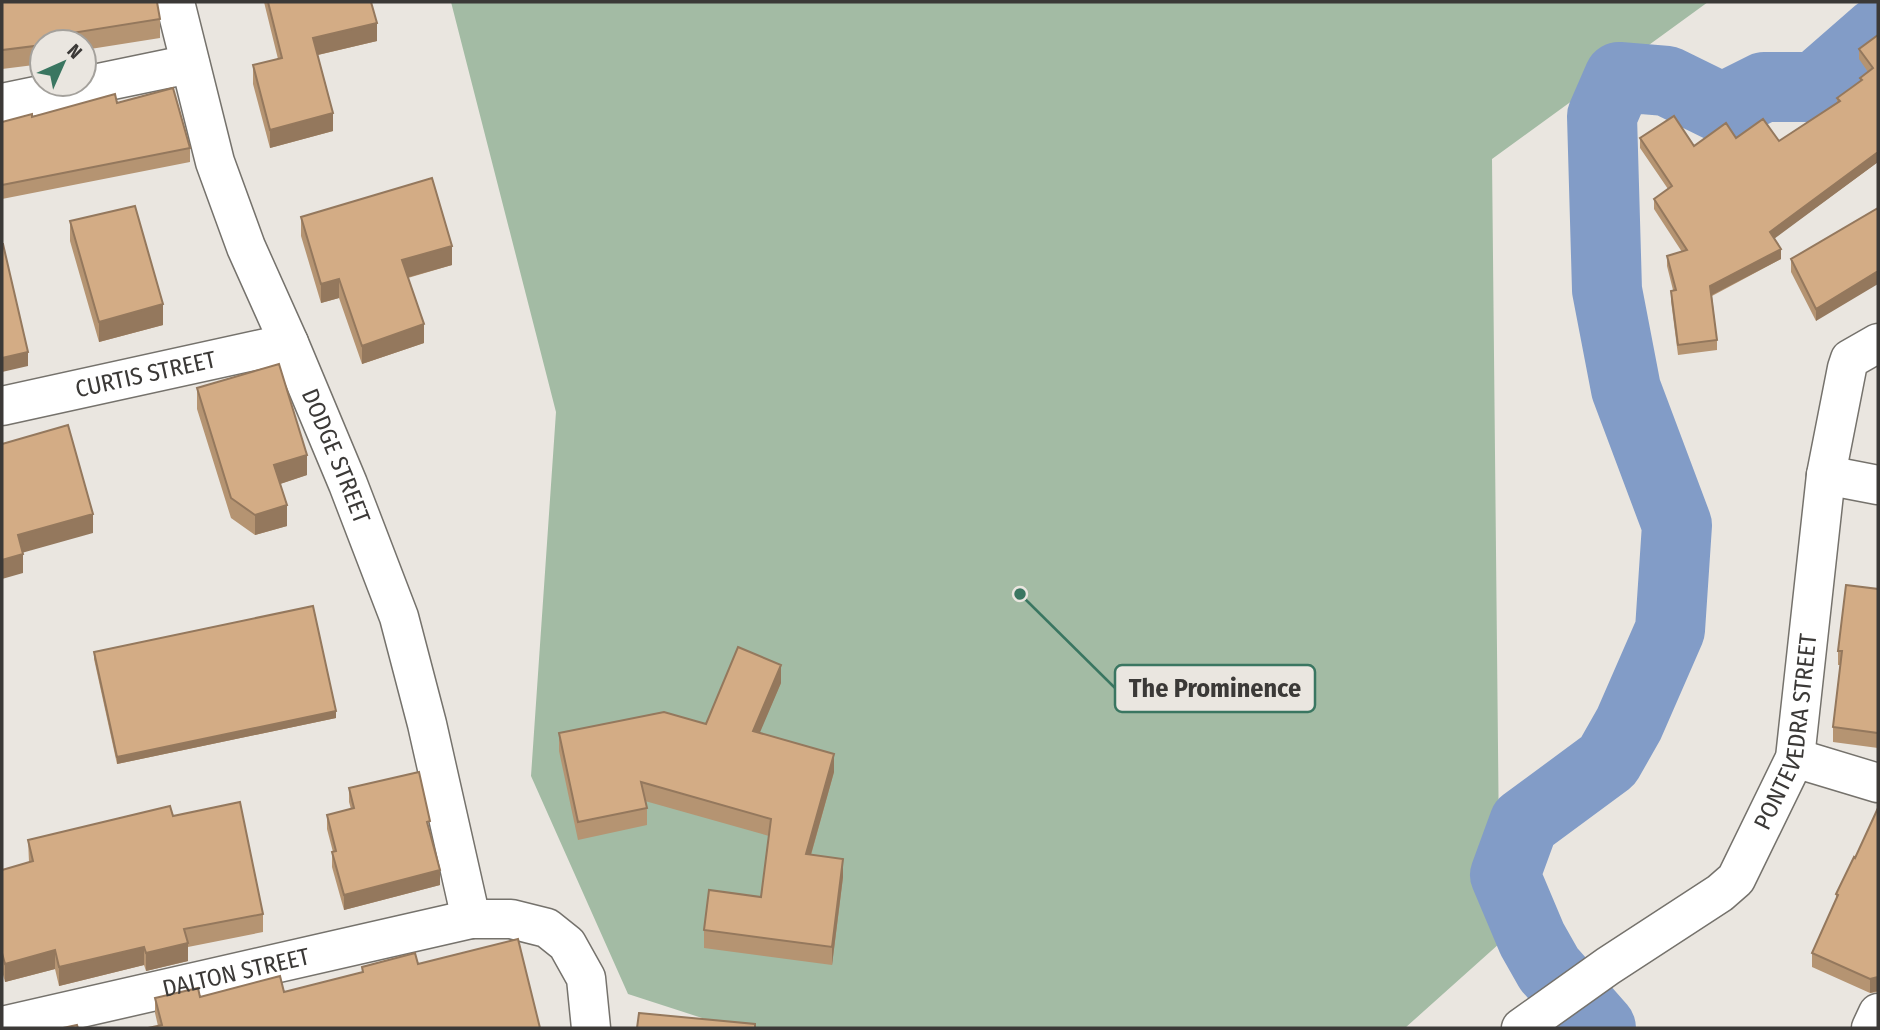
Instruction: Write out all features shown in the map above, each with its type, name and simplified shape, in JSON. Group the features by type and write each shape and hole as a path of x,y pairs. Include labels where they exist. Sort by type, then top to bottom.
{"street":[{"name":"DODGE STREET","path":"175,2 215,162 246,247 348,484 399,617 427,724 471,919"},
{"path":"2,103 190,64"},
{"name":"CURTIS STREET","path":"2,406 289,343"},
{"name":"PONTEVEDRA STREET","path":"1524,1026 1608,966 1720,893 1735,879 1796,758 1826,475 1847,368 1850,359 1878,343"},
{"path":"1826,475 1878,485"},
{"path":"1796,758 1878,783"},
{"name":"DALTON STREET","path":"2,1026 471,919 511,919 547,928 567,944 586,978 592,1028"},
{"path":"1871,1028 1878,1013"}],"green space":[{"path":"451,2 1708,2 1492,159 1500,943 1405,1028 733,1028 628,994 531,776 556,412"}],"building":[{"path":"2,2 157,2 160,19 98,29 28,28 28,47 2,50"},
{"path":"268,2 371,2 377,23 313,38 333,113 270,130 253,65 282,58"},
{"path":"1878,35 1878,152 1770,232 1781,249 1710,286 1717,340 1678,345 1671,291 1676,290 1667,256 1687,250 1654,199 1672,186 1640,138 1674,116 1694,146 1726,123 1736,138 1763,119 1779,141 1840,101 1837,98 1862,80 1860,78 1873,68 1859,49"},
{"path":"173,88 190,148 2,185 2,122 32,114 32,117 115,94 117,103"},
{"path":"432,178 452,246 402,260 424,324 362,346 339,279 321,284 301,217"},
{"path":"135,206 163,304 99,322 70,221"},
{"path":"1878,208 1878,271 1816,309 1791,259"},
{"path":"2,244 28,352 2,358"},
{"path":"279,364 307,455 274,465 287,505 255,515 231,498 197,388"},
{"path":"68,425 93,514 18,535 23,554 2,560 2,444"},
{"path":"1846,585 1878,589 1878,733 1833,727"},
{"path":"313,606 336,711 117,757 94,652"},
{"path":"738,647 781,665 753,731 834,754 806,854 843,859 832,947 704,930 709,890 761,897 771,819 641,782 647,808 578,822 559,733 664,712 706,724"},
{"path":"419,772 430,821 427,822 440,870 344,895 332,852 336,851 327,815 354,808 349,788"},
{"path":"240,802 263,914 184,929 188,943 146,953 144,947 59,967 55,950 5,964 2,953 2,870 33,861 28,840 170,806 173,816"},
{"path":"1878,808 1878,977 1870,979 1812,953 1838,895 1836,894"},
{"path":"518,939 540,1028 148,1028 162,1025 155,998 198,988 200,997 280,976 284,992 363,972 362,967 415,953 418,964"},
{"path":"639,1013 755,1024 755,1028 637,1028"}],"waterway":[{"path":"1601,1028 1549,969 1532,939 1505,875 1524,823 1608,761 1629,724 1670,630 1677,525 1626,389 1607,290 1602,116 1619,77 1667,81 1722,108 1764,87 1815,87 1878,32"}],"place":[{"name":"The Prominence","path":"1020,594"}]}
